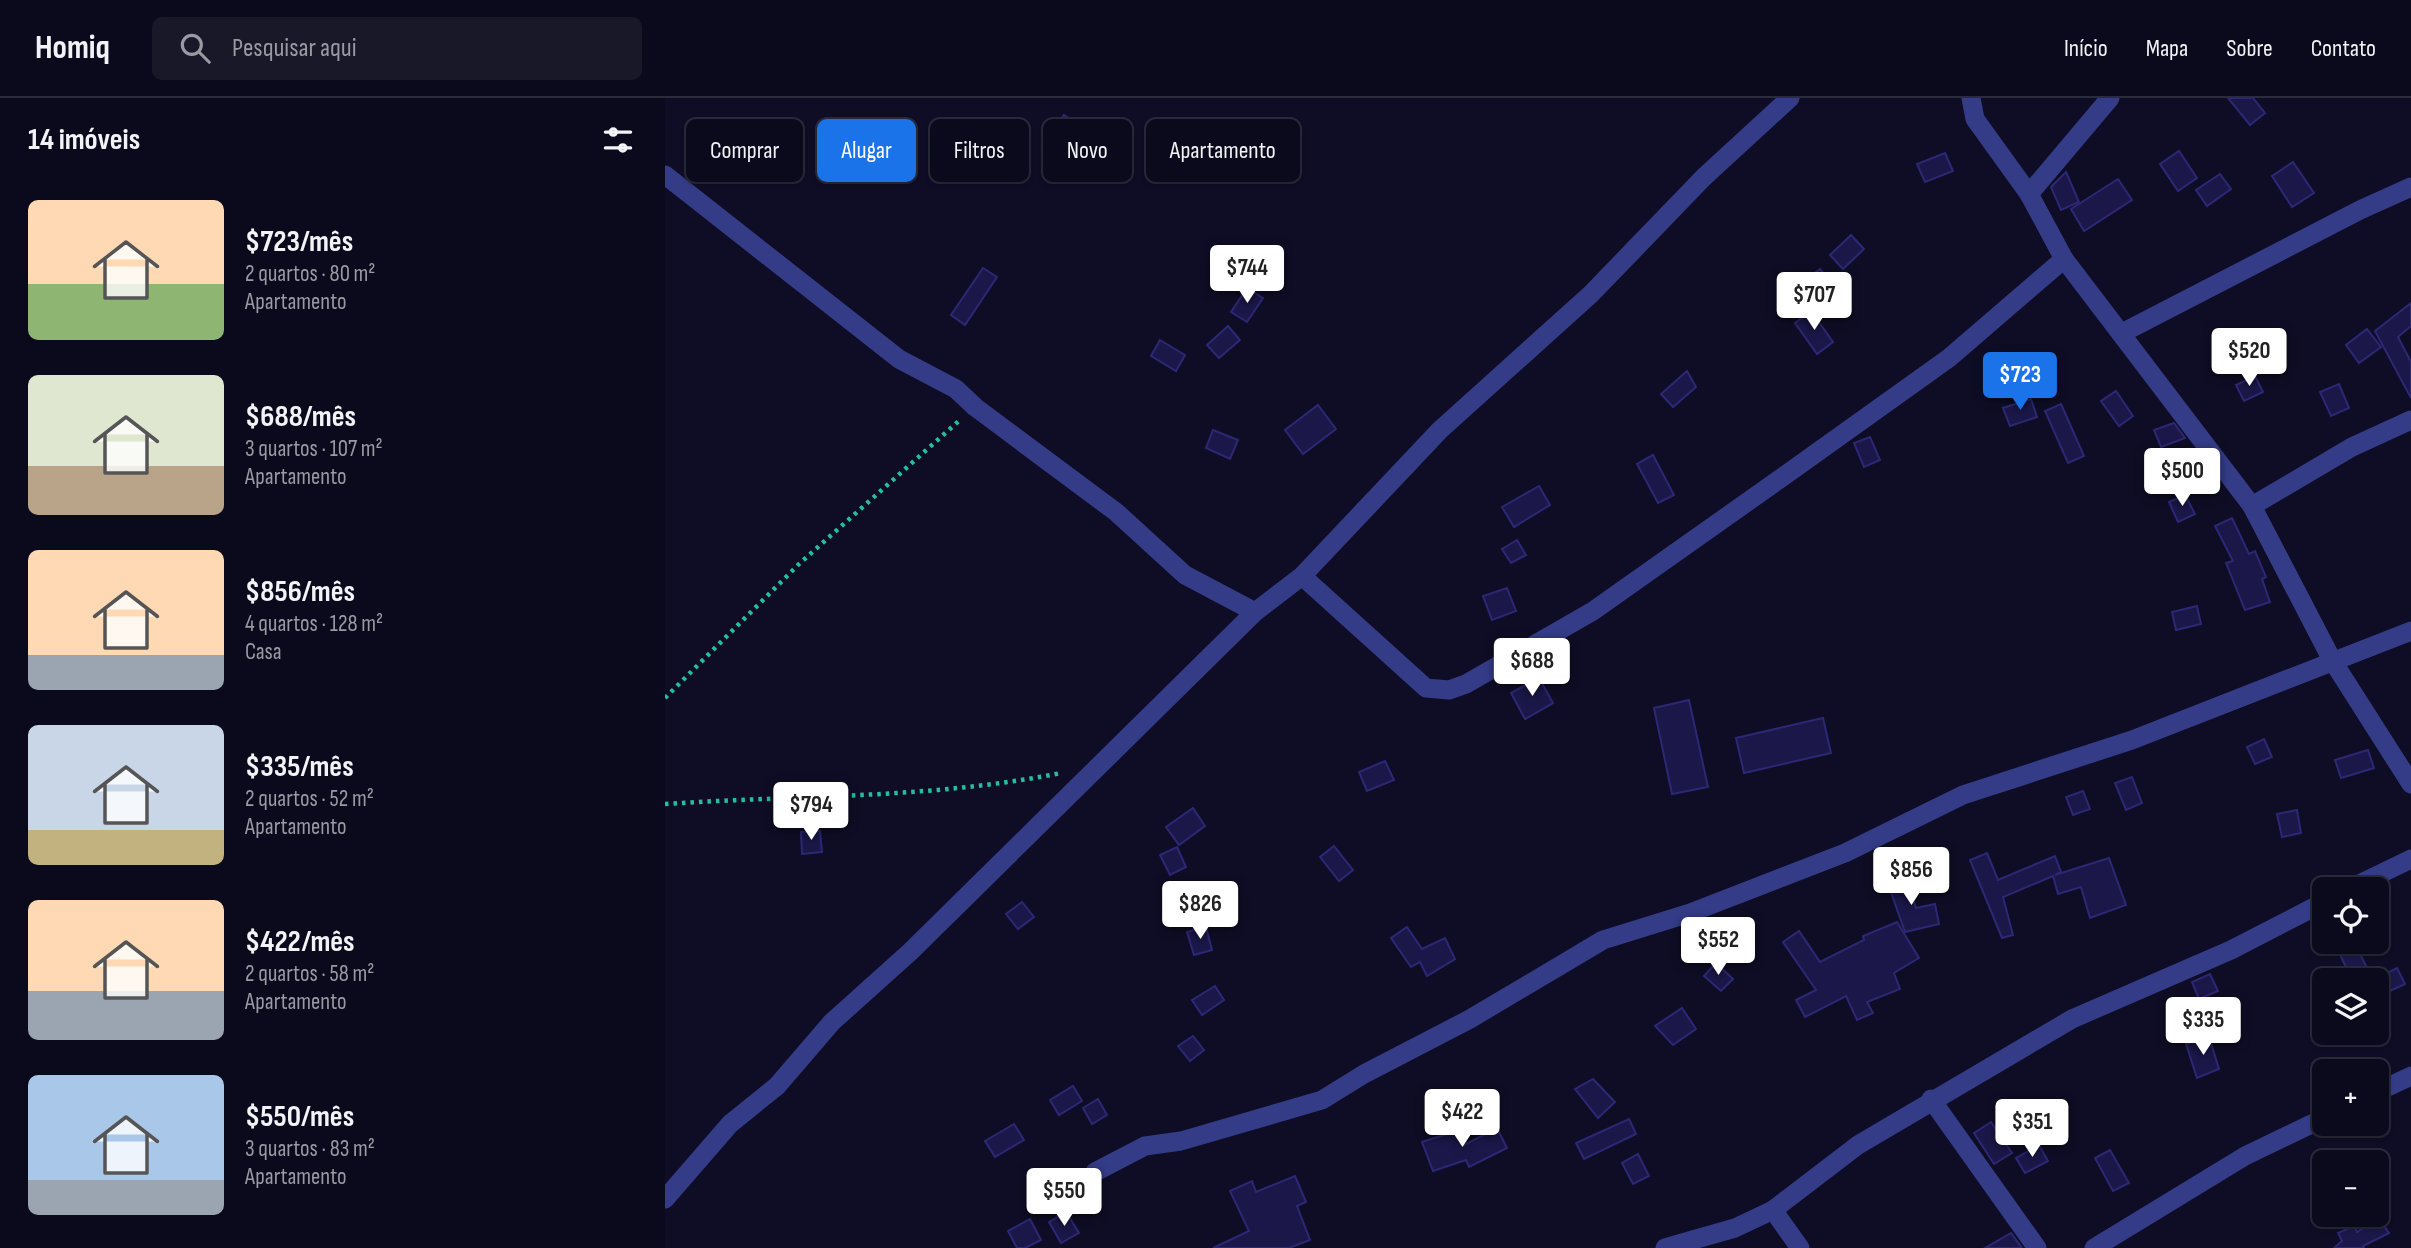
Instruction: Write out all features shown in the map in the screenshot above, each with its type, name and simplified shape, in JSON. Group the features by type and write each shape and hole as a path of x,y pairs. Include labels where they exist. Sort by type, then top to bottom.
{"street":[{"path":"665,1199 730,1124 777,1086 832,1022 988,877 1255,611 1302,576 1440,430 1591,294 1704,177 1790,98"},
{"path":"1971,98 1975,119 2029,194 2064,259 2252,506 2332,660 2411,784"},
{"path":"2029,194 2110,98"},
{"path":"665,175 898,359 956,389 975,407 1116,512 1185,575 1255,611"},
{"path":"2122,333 2411,187"},
{"path":"1302,576 1426,688 1448,690 1465,684 1593,611 1784,476 1949,358 2064,259"},
{"path":"2252,506 2352,447 2411,420"},
{"path":"1095,1172 1145,1146 1193,1138 1322,1100 1364,1074 1470,1019 1603,940 1690,914 1845,853 1963,795 2132,740 2411,631"},
{"path":"2374,877 2411,859"},
{"path":"1665,1248 1735,1228 1773,1210 1858,1145 2071,1019 2231,950 2312,908"},
{"path":"2389,1086 2411,1076"},
{"path":"1931,1100 2037,1248"},
{"path":"2094,1248 2245,1156 2312,1124"},
{"path":"1773,1210 1800,1248"}],"path":[{"path":"665,698 799,565 975,407"},
{"path":"665,804 908,793 1013,783 1064,773"}],"building":[{"path":"2228,98 2253,98 2265,113 2250,125"},
{"path":"2179,151 2197,178 2178,191 2160,164"},
{"path":"1945,153 1953,171 1925,182 1917,164"},
{"path":"2293,162 2314,193 2292,207 2272,176"},
{"path":"2066,172 2079,202 2061,210 2051,187"},
{"path":"2220,174 2231,189 2207,206 2196,190"},
{"path":"2118,179 2132,200 2084,231 2071,209"},
{"path":"1851,235 1864,249 1843,269 1830,255"},
{"path":"983,268 997,277 965,325 951,315"},
{"path":"1820,269 1832,283 1804,305 1793,290"},
{"path":"1247,288 1263,298 1247,322 1231,312"},
{"path":"2411,303 2411,326 2398,337 2411,362 2411,398 2375,331"},
{"path":"1811,311 1833,342 1817,354 1795,323"},
{"path":"1228,326 1240,340 1219,358 1207,345"},
{"path":"2367,329 2381,347 2359,363 2346,345"},
{"path":"1160,340 1185,355 1176,371 1151,356"},
{"path":"1687,371 1696,387 1673,407 1661,394"},
{"path":"2255,376 2263,392 2244,401 2236,385"},
{"path":"2339,384 2349,408 2331,416 2320,392"},
{"path":"2116,391 2133,416 2119,426 2101,401"},
{"path":"2031,399 2037,417 2010,426 2003,408"},
{"path":"2061,404 2084,456 2068,463 2045,411"},
{"path":"1318,405 1336,429 1303,454 1285,430"},
{"path":"2174,423 2185,438 2161,447 2154,430"},
{"path":"1213,430 1238,440 1230,459 1206,448"},
{"path":"1870,437 1880,460 1864,467 1854,443"},
{"path":"1653,455 1674,495 1658,503 1637,464"},
{"path":"1539,486 1550,505 1514,527 1502,507"},
{"path":"2185,495 2195,514 2178,522 2169,502"},
{"path":"2232,518 2249,554 2255,551 2266,577 2262,579 2270,602 2245,610 2226,563 2233,561 2215,526"},
{"path":"1517,540 1526,555 1511,563 1502,549"},
{"path":"1507,588 1516,611 1492,620 1483,596"},
{"path":"2197,606 2201,624 2176,630 2172,612"},
{"path":"1539,678 1553,703 1525,719 1511,693"},
{"path":"1689,700 1708,787 1672,794 1654,708"},
{"path":"1823,718 1831,753 1744,773 1736,738"},
{"path":"2264,739 2272,757 2255,764 2247,747"},
{"path":"2368,750 2374,768 2341,778 2335,760"},
{"path":"1385,761 1394,780 1367,791 1359,772"},
{"path":"2132,777 2142,803 2126,810 2115,783"},
{"path":"2083,791 2090,809 2073,815 2066,797"},
{"path":"1193,808 1205,826 1179,845 1166,827"},
{"path":"2297,810 2301,833 2282,837 2277,814"},
{"path":"820,831 822,852 802,854 801,832"},
{"path":"1334,846 1353,870 1339,881 1320,857"},
{"path":"1177,847 1186,867 1170,875 1160,855"},
{"path":"1987,853 1998,880 2055,856 2061,872 2055,875 2109,858 2126,905 2090,918 2081,887 2058,894 2053,876 2003,897 2013,935 2002,938 1970,860"},
{"path":"1905,875 1916,908 1935,904 1939,924 1905,932 1887,881"},
{"path":"1022,902 1034,917 1018,929 1006,914"},
{"path":"1897,922 1919,958 1894,973 1900,989 1867,1002 1873,1013 1857,1020 1846,996 1805,1017 1796,1000 1816,990 1783,942 1799,931 1820,962 1864,940 1863,936"},
{"path":"1206,927 1212,950 1194,955 1187,932"},
{"path":"1407,927 1422,949 1445,938 1455,959 1427,976 1420,962 1411,967 1391,938"},
{"path":"2340,954 2360,954 2367,968 2346,968"},
{"path":"1716,963 1733,979 1721,991 1704,976"},
{"path":"2397,968 2405,984 2389,991 2389,972"},
{"path":"2210,974 2218,991 2199,999 2192,982"},
{"path":"1215,986 1224,1000 1202,1015 1192,1000"},
{"path":"1682,1008 1696,1029 1673,1045 1655,1026"},
{"path":"1193,1036 1204,1050 1190,1061 1178,1046"},
{"path":"2209,1037 2219,1069 2197,1078 2186,1044"},
{"path":"1593,1079 1615,1102 1598,1118 1575,1089"},
{"path":"1073,1086 1082,1101 1059,1115 1050,1100"},
{"path":"1098,1099 1107,1115 1092,1124 1083,1108"},
{"path":"1629,1119 1636,1134 1584,1159 1576,1143"},
{"path":"1991,1122 2012,1153 1994,1164 1974,1133"},
{"path":"1014,1124 1024,1140 995,1157 985,1141"},
{"path":"1497,1128 1507,1148 1469,1167 1466,1160 1433,1171 1422,1142 1459,1130 1464,1145"},
{"path":"2039,1145 2048,1161 2025,1173 2016,1158"},
{"path":"2110,1150 2129,1183 2113,1191 2095,1158"},
{"path":"1638,1154 1649,1176 1633,1184 1622,1163"},
{"path":"1295,1176 1306,1202 1297,1206 1310,1240 1289,1248 1213,1248 1249,1231 1230,1191 1252,1181 1256,1192"},
{"path":"1066,1212 1079,1233 1061,1243 1049,1222"},
{"path":"1030,1219 1041,1240 1025,1248 1017,1248 1008,1231"},
{"path":"2352,1227 2357,1232 2365,1227 2385,1227 2389,1233 2363,1246 2364,1248 2334,1248 2342,1241 2338,1233"},
{"path":"2011,1233 2022,1248 1985,1248"}]}
